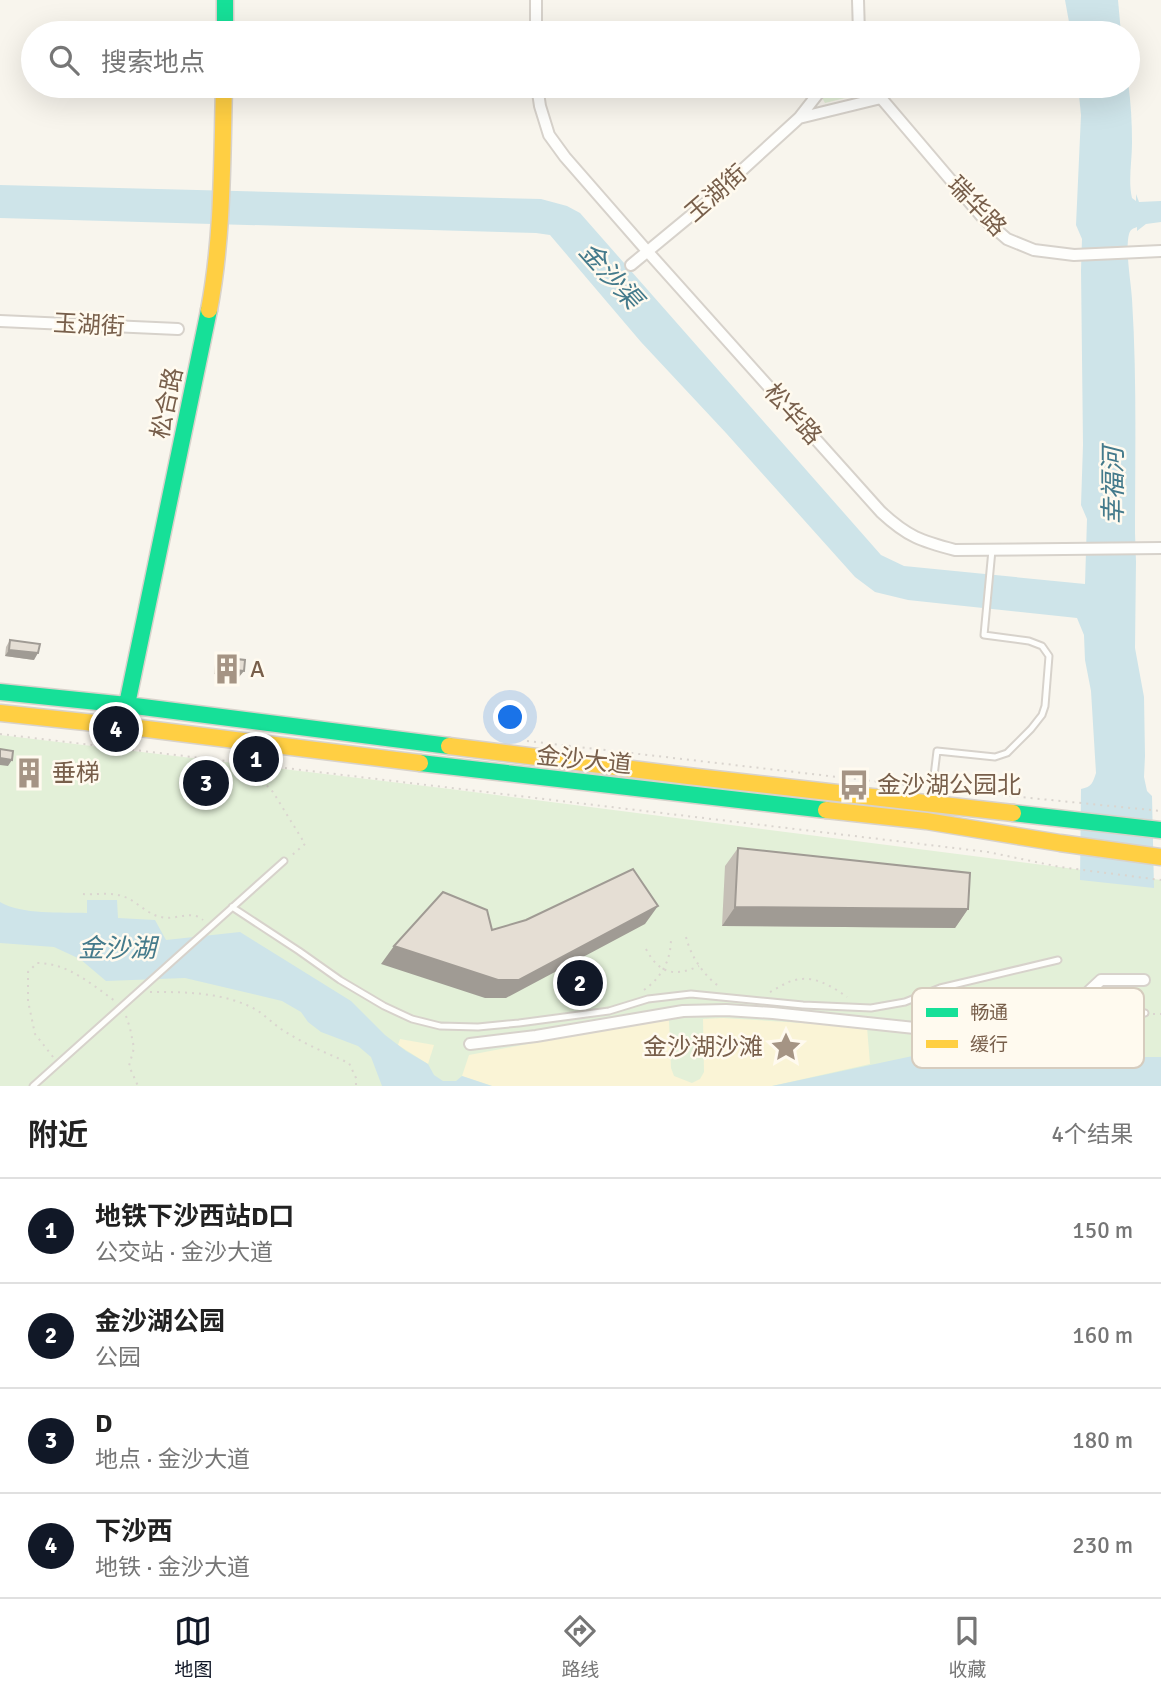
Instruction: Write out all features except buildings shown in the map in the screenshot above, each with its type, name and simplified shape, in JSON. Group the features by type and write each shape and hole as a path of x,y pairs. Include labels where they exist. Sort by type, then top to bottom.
{"main road":[{"path":"225,0 225,21"},
{"name":"松合路","path":"123,726 215,279 222,181 224,98"},
{"name":"金沙大道","path":"0,692 127,705 582,763 1061,810 1161,830"},
{"name":"金沙大道","path":"0,713 926,821 1160,857"}],"street":[{"path":"536,0 536,21"},
{"path":"858,0 859,21"},
{"name":"松华路","path":"539,98 549,135 565,157 881,512 900,530 923,541 955,550 1161,548"},
{"name":"玉湖街","path":"631,265 706,203 799,118 815,98"},
{"name":"玉湖街","path":"799,118 881,98"},
{"name":"瑞华路","path":"881,98 984,218 1007,239 1034,250 1074,255 1161,251"},
{"name":"玉湖街","path":"0,321 178,329"},
{"path":"1092,988 1101,980 1144,979"},
{"path":"470,1044 536,1036 683,1011 773,1013 912,1028"}],"lane":[{"path":"931,796 937,751 995,757 1007,752 1031,729 1042,715 1045,706 1049,656 1042,646 1029,641 984,635 992,550"},
{"path":"33,1086 284,860"},
{"path":"232,907 340,980 384,1006 412,1019 440,1026 478,1027 609,1011 648,999 691,994 803,1005 870,1008 912,999"},
{"path":"940,988 1058,960"}],"path":[{"path":"0,734 988,852 1060,867 1161,880"},
{"path":"224,739 273,792 305,844 284,860"},
{"path":"526,741 931,796 1061,810 1161,811"},
{"path":"83,894 124,896 159,917 199,916 210,926"},
{"path":"686,937 699,966 709,979 725,989"},
{"path":"640,994 652,985 668,961 671,938"},
{"path":"646,949 655,963 670,972 685,973 699,966"},
{"path":"58,1064 35,1034 28,1000 28,972 37,963 51,963 74,972 122,1006 134,1048 129,1066 138,1086"},
{"path":"765,994 797,979 815,980 830,985 848,998 853,1007"},
{"path":"139,992 197,993 227,998 254,1007 283,1030 320,1051 349,1063 356,1078 356,1086"},
{"path":"593,1012 595,1000 611,1004"}],"green space":[{"path":"822,98 845,98 825,103"},
{"path":"0,735 450,789 1161,880 1161,1086 0,1086"}],"sand":[{"name":"金沙湖沙滩","path":"703,1019 867,1027 870,1064 772,1086 492,1086 462,1076 469,1055 628,1025 669,1020 671,1068 674,1076 692,1083 700,1079 704,1072"},
{"path":"400,1039 434,1045 428,1064 398,1045"}],"water":[{"path":"1065,0 1118,0 1120,21 1069,21"},
{"path":"1079,98 1130,98 1132,198 1136,201 1136,194 1139,202 1161,201 1161,222 1146,224 1137,231 1137,227 1132,229 1128,249 1135,387 1135,648 1144,697 1144,777 1147,791 1152,796 1154,888 1080,880 1081,789 1092,784 1096,773 1091,691 1085,660 1084,635 1077,618 908,600 875,592 855,577 641,342 550,235 0,218 0,185 541,199 567,206 580,213 881,555 904,566 1085,584 1087,519 1081,505 1082,239 1076,225 1081,115"},
{"name":"金沙湖","path":"87,900 117,900 118,918 155,920 166,940 240,932 351,1001 385,1035 428,1064 434,1075 443,1081 456,1081 462,1076 492,1086 382,1086 371,1057 358,1046 321,1032 308,1022 301,1012 282,1001 185,978 106,981 80,959 54,947 0,943 0,902 30,911 87,913"},
{"path":"912,1056 912,1068 1144,1068 1144,1057 1161,1057 1161,1086 772,1086"}],"traffic: fast":[{"path":"225,0 225,21"},
{"path":"125,714 209,310"},
{"path":"0,692 127,705 449,746"},
{"path":"420,763 826,810"},
{"path":"1013,813 1161,830"}],"traffic: slow":[{"path":"209,310 219,227 224,98"},
{"path":"0,713 420,763"},
{"path":"449,746 1013,813"},
{"path":"826,810 926,821 1161,857"}],"place":[{"name":"A","path":"227,669"},
{"name":"下沙西","path":"116,729"},
{"name":"地铁下沙西站D口","path":"256,759"},
{"name":"垂梯","path":"29,773"},
{"name":"D","path":"206,783"},
{"name":"金沙湖公园北","path":"854,785"},
{"name":"金沙湖公园","path":"580,983"},
{"name":"金沙湖沙滩","path":"786,1047"}],"water label":[{"name":"金沙渠","path":"610,276"},
{"name":"幸福河","path":"1114,486"}]}
